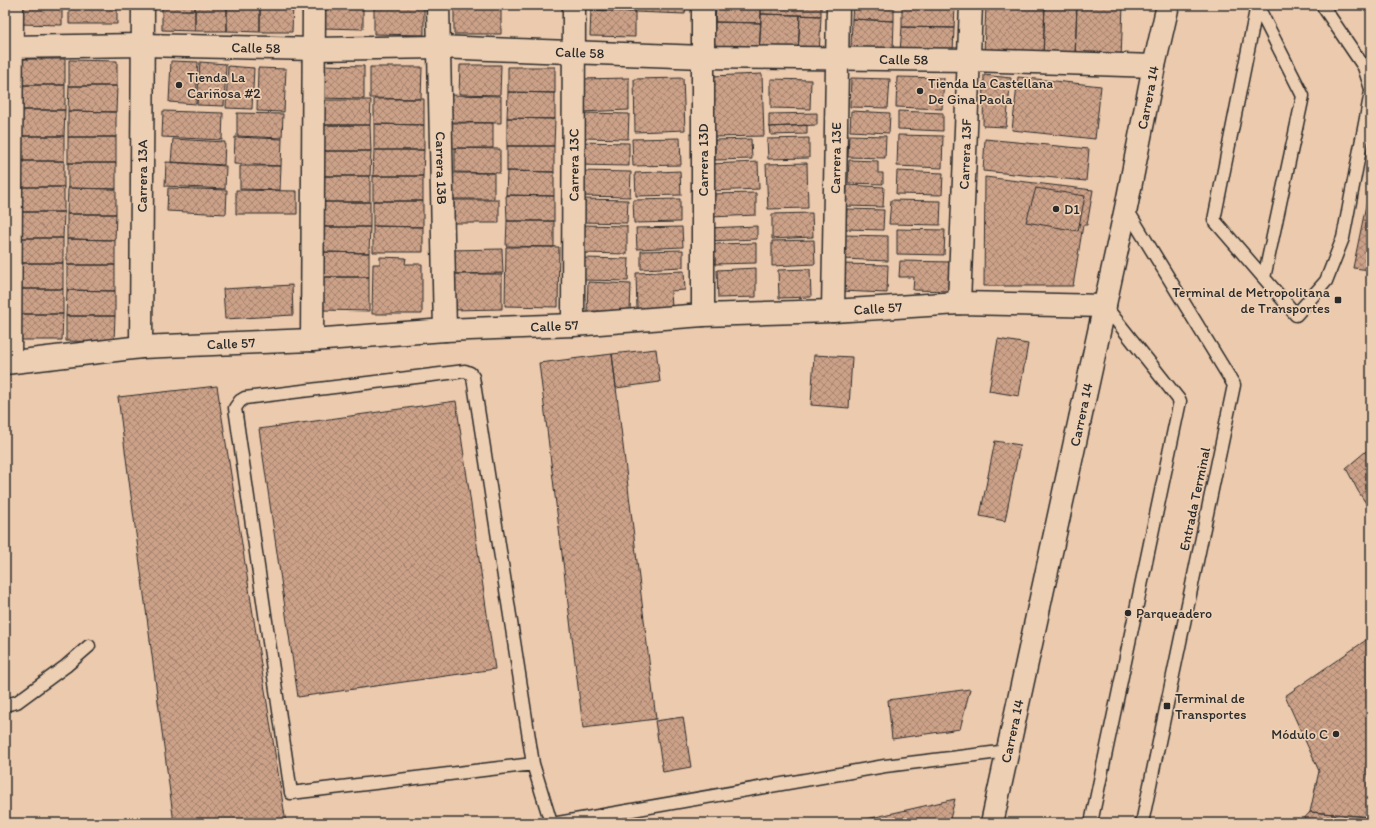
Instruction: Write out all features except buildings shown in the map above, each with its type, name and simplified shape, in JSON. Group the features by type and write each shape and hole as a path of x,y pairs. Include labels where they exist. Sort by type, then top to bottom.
{"street":[{"path":"8,363 9,47 12,5"},
{"name":"Carrera 13A","path":"141,347 143,5"},
{"path":"312,340 314,5"},
{"name":"Carrera 13B","path":"438,5 445,330"},
{"name":"Carrera 13C","path":"573,325 574,5"},
{"name":"Carrera 13D","path":"703,5 704,315"},
{"name":"Carrera 13E","path":"832,311 838,5"},
{"name":"Carrera 13F","path":"960,303 971,5"},
{"name":"Carrera 14","path":"992,823 1105,306 1154,66 1168,5"},
{"name":"Calle 58","path":"9,47 143,45 314,49 438,47 703,57 970,60 1154,66"},
{"name":"Calle 57","path":"8,363 141,347 312,340 445,330 573,325 704,315 832,311 960,303 1105,306"}],"lane":[{"path":"1257,5 1303,96 1264,278"},
{"path":"1257,5 1214,220 1296,315 1326,281 1343,238 1371,92"},
{"path":"1322,5 1364,67 1371,89"},
{"name":"Entrada Terminal","path":"1126,208 1234,385 1142,823"},
{"path":"1091,823 1180,402 1105,306"},
{"path":"533,764 291,793 235,408 240,401 245,398 465,371 470,373 473,377 533,764 551,823"},
{"path":"5,705 17,702 66,666 89,646"},
{"path":"558,823 885,766 1008,751"}],"place":[{"name":"Tienda La Cariñosa #2","path":"179,85"},
{"name":"Tienda La Castellana De Gina Paola","path":"920,91"},
{"name":"D1","path":"1056,209"},
{"name":"Terminal de Metropolitana de Transportes","path":"1338,300"},
{"name":"Parqueadero","path":"1128,613"},
{"name":"Terminal de Transportes","path":"1167,706"},
{"name":"Módulo C","path":"1336,734"}]}
